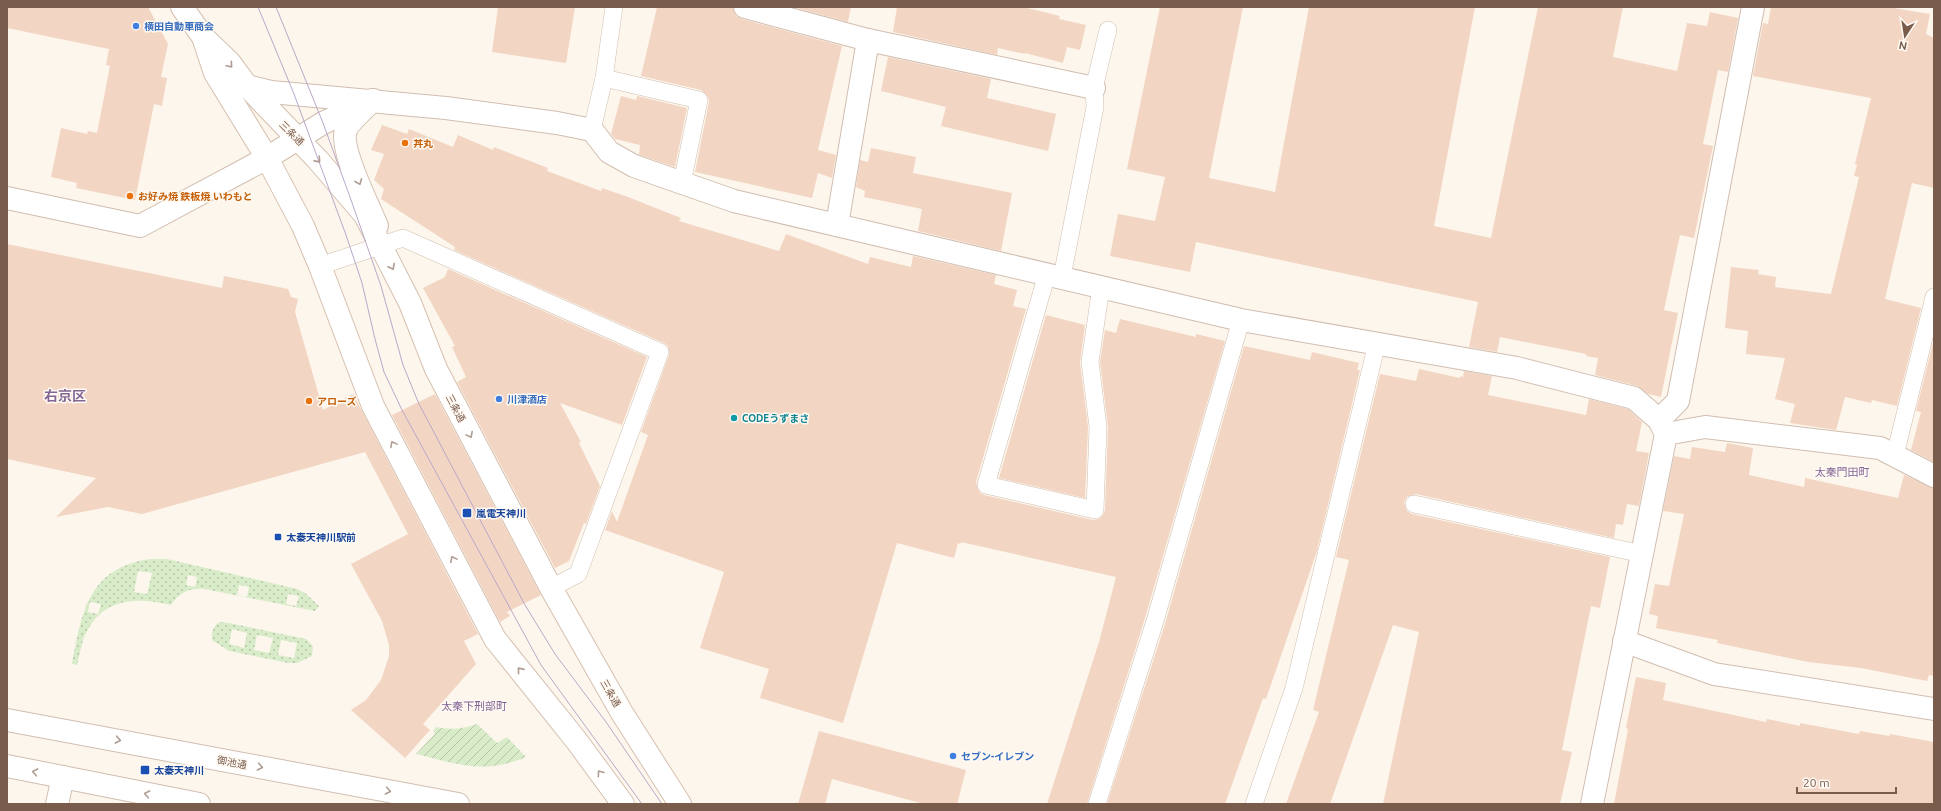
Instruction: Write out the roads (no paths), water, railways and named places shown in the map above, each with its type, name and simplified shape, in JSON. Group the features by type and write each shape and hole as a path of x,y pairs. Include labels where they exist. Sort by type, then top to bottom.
{"street":[{"name":"三条通","path":"182,7 203,37 230,63 247,86 298,138 365,215 410,303 436,370 551,588 622,713 680,804"},
{"path":"745,7 868,40 1094,88"},
{"path":"1592,804 1642,554 1662,427 1678,401 1753,7"},
{"name":"三条通","path":"203,37 215,73 267,158 303,226 320,266 373,406 495,639 576,740 623,804"},
{"path":"837,225 868,40"},
{"path":"247,86 271,92 373,100 446,108 592,130 609,152 634,166 734,201 1241,320 1517,368 1634,398 1662,427 1706,427 1880,448 1934,476"},
{"path":"7,198 140,226 267,158 323,123 373,100"},
{"path":"373,100 347,129 344,140 347,153 378,229 381,246"},
{"path":"1624,641 1714,674 1934,709"},
{"name":"御池通","path":"7,720 458,804"},
{"path":"7,766 200,804"},
{"path":"57,804 63,777"}],"lane":[{"path":"592,130 604,78 614,7"},
{"path":"1101,287 1090,362 1098,427 1095,510 986,485 1054,275 1095,107 1094,88 1108,30"},
{"path":"604,78 699,100 682,183"},
{"path":"320,266 403,238 660,352 578,574 551,588"},
{"path":"1895,455 1934,298"},
{"path":"1096,804 1155,622 1241,320"},
{"path":"1254,804 1294,688 1377,343"},
{"path":"1414,504 1642,554"}],"tram line":[{"path":"258,7 294,94 346,235 362,283 384,372 402,410 541,665 642,804"},
{"path":"276,7 323,123 350,197 381,286 403,365 419,404 525,605 555,654 606,722 662,804"}],"place":[{"name":"横田自動車商会","path":"136,26"},
{"name":"丼丸","path":"405,143"},
{"name":"お好み焼 鉄板焼 いわもと","path":"130,196"},
{"name":"川津酒店","path":"499,399"},
{"name":"アローズ","path":"309,401"},
{"name":"CODEうずまさ","path":"734,418"},
{"name":"嵐電天神川","path":"467,513"},
{"name":"太秦天神川駅前","path":"278,537"},
{"name":"セブン-イレブン","path":"953,756"},
{"name":"太秦天神川","path":"145,770"}],"district":[{"name":"右京区","path":"65,396"},
{"name":"太秦門田町","path":"1842,472"},
{"name":"太秦下刑部町","path":"474,706"}]}
